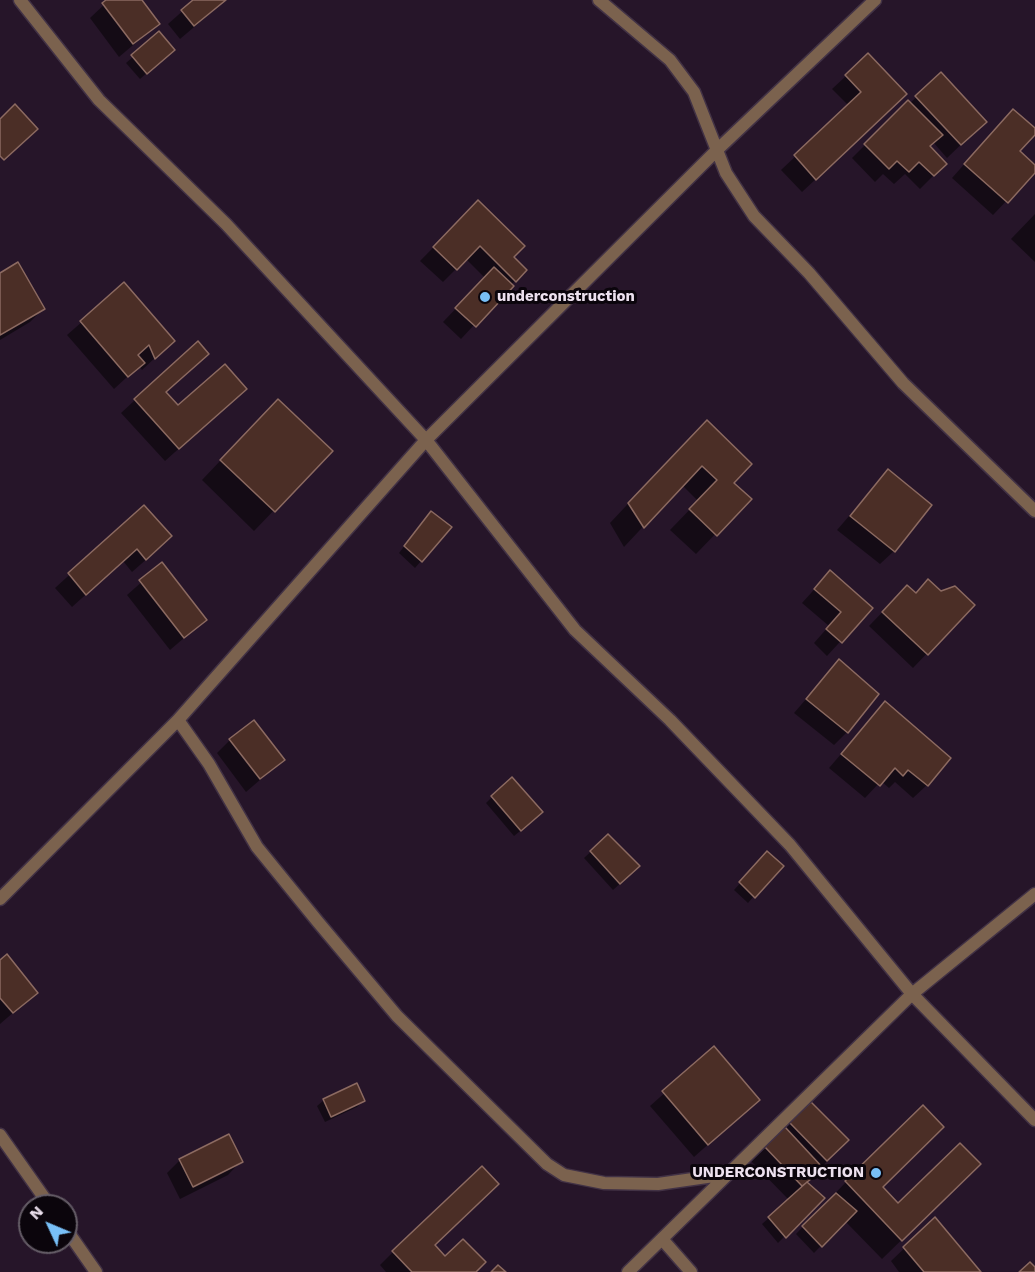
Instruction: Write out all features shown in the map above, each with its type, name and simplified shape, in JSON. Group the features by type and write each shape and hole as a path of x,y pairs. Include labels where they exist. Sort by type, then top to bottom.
{"street":[{"path":"20,0 99,100 226,224 426,440 575,630 670,720 790,845 912,994 1035,1120"},
{"path":"599,0 670,60 694,92 726,173 754,216 809,273 903,383 1035,511"},
{"path":"0,899 178,720 426,440 717,150 875,0"},
{"path":"178,720 209,764 257,847 318,922 397,1016 547,1164 564,1175 604,1183 658,1184 728,1174"},
{"path":"628,1272 912,994 1035,894"},
{"path":"0,1135 42,1194"},
{"path":"662,1239 691,1272"},
{"path":"78,1246 96,1272"}],"building":[{"path":"106,0 142,0 160,24 133,44 102,3"},
{"path":"193,0 226,0 194,26 181,10"},
{"path":"159,31 175,50 147,74 131,55"},
{"path":"868,53 907,94 816,180 794,155 861,92 845,75"},
{"path":"941,72 987,122 961,145 915,96"},
{"path":"908,100 943,135 930,146 947,164 934,176 919,162 909,172 897,161 889,169 864,144"},
{"path":"15,104 38,129 4,160 0,156 0,119"},
{"path":"1013,109 1035,128 1035,135 1020,151 1035,165 1035,173 1008,203 964,164"},
{"path":"478,200 525,246 514,257 527,270 516,282 480,246 457,270 433,247"},
{"path":"18,262 45,309 0,335 0,273"},
{"name":"underconstruction","path":"494,267 514,286 476,327 455,308"},
{"path":"124,282 175,341 155,359 149,345 138,355 145,363 128,377 80,321"},
{"path":"198,341 209,354 166,392 178,405 225,364 247,389 179,449 134,399"},
{"path":"278,399 333,451 275,512 220,460"},
{"path":"707,420 752,464 734,483 752,499 717,536 689,509 717,480 702,466 644,528 628,503"},
{"path":"888,469 932,505 895,552 850,516"},
{"path":"144,505 172,536 146,560 137,549 86,595 68,573"},
{"path":"431,511 452,527 422,562 404,546"},
{"path":"162,562 207,620 184,638 139,580"},
{"path":"830,570 873,608 842,643 826,629 841,612 814,589"},
{"path":"928,579 941,591 955,586 975,605 928,655 882,612 907,585 916,593"},
{"path":"839,659 879,694 848,733 806,699"},
{"path":"885,701 951,758 928,786 908,770 903,776 895,768 880,786 841,754"},
{"path":"254,720 285,760 260,779 229,739"},
{"path":"512,777 543,812 521,831 491,796"},
{"path":"608,834 640,866 620,884 590,851"},
{"path":"767,851 784,866 755,898 739,882"},
{"path":"7,954 38,993 13,1013 0,998 0,960"},
{"path":"714,1046 760,1100 708,1145 662,1091"},
{"path":"357,1083 365,1101 331,1117 323,1099"},
{"path":"811,1102 849,1140 827,1161 789,1122"},
{"name":"UNDERCONSTRUCTION","path":"923,1105 944,1127 883,1187 898,1203 960,1143 981,1164 902,1241 845,1181"},
{"path":"785,1127 824,1169 802,1186 764,1146"},
{"path":"229,1134 243,1162 193,1187 179,1159"},
{"path":"482,1166 499,1184 435,1245 445,1256 463,1239 486,1262 476,1272 412,1272 392,1251"},
{"path":"807,1182 825,1198 786,1238 768,1217"},
{"path":"836,1193 857,1211 822,1247 802,1226"},
{"path":"935,1217 981,1272 924,1272 903,1247"},
{"path":"1030,1262 1035,1267 1035,1272 1019,1272"},
{"path":"498,1265 506,1272 491,1272"}],"place":[{"name":"underconstruction","path":"485,297"},
{"name":"UNDERCONSTRUCTION","path":"876,1173"}]}
